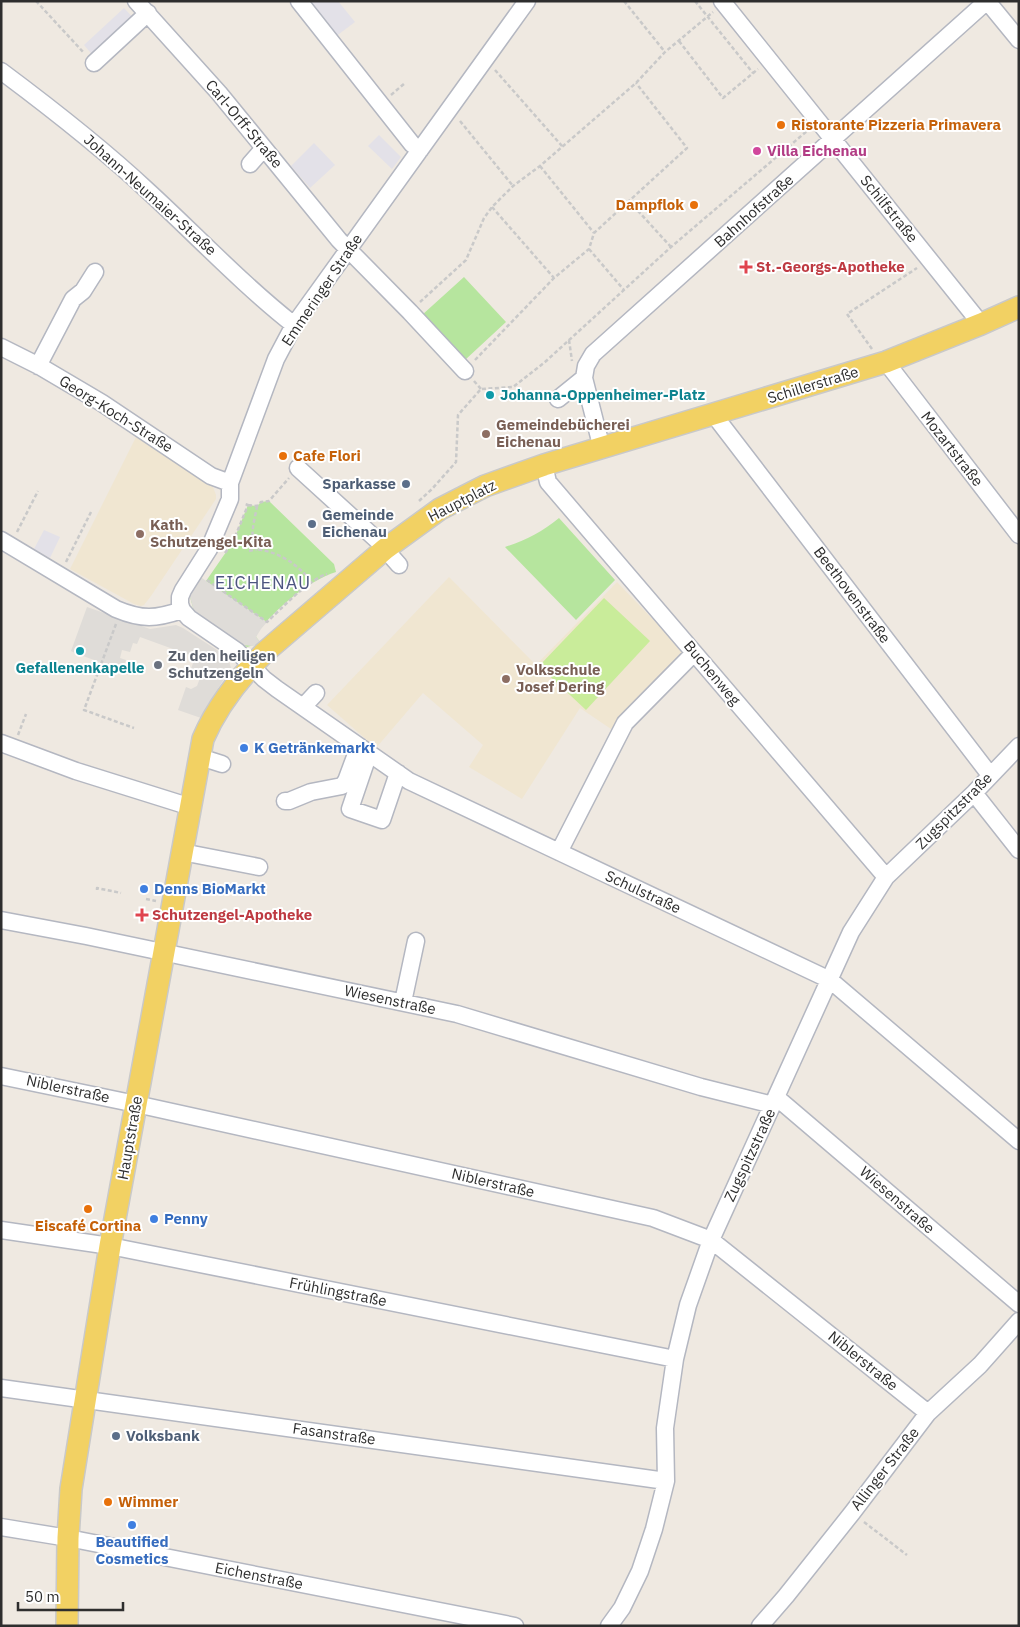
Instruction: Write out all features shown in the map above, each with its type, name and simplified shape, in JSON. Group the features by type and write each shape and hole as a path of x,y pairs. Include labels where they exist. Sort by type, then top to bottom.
{"main road":[{"name":"Schillerstraße","path":"602,449 884,363 981,324 1019,306"},
{"name":"Hauptplatz","path":"251,666 269,648 385,549 440,509 485,486 602,449"},
{"name":"Hauptstraße","path":"67,1626 68,1538 71,1489 110,1246 136,1104 162,1004 163,953 203,739 211,721 228,694 251,666"}],"street":[{"name":"Carl-Orff-Straße","path":"136,1 219,92 338,240 410,312 465,371"},
{"path":"299,1 412,144 420,150"},
{"name":"Emmeringer Straße","path":"182,610 180,597 209,549 230,491 236,446 276,359 294,325 528,1"},
{"path":"987,1 1019,40"},
{"name":"Bahnhofstraße","path":"584,378 586,366 593,354 987,1"},
{"name":"Schilfstraße","path":"723,2 981,324"},
{"path":"94,63 148,13"},
{"name":"Johann-Neumaier-Straße","path":"1,71 59,114 147,190 242,280 294,325"},
{"path":"250,164 264,148"},
{"path":"34,364 73,299 83,291 95,272"},
{"path":"34,364 66,295 65,287"},
{"name":"Georg-Koch-Straße","path":"1,347 102,403 211,476 230,491"},
{"name":"Mozartstraße","path":"884,363 1019,535"},
{"path":"558,399 584,378 602,449"},
{"name":"Beethovenstraße","path":"714,415 990,775"},
{"name":"Buchenweg","path":"544,466 548,482 558,503 694,653 886,878"},
{"path":"298,468 377,540 399,565"},
{"path":"6,543 120,611 140,618 153,618 182,610 189,618 237,651 251,666"},
{"path":"558,852 625,723 694,653"},
{"name":"Schulstraße","path":"251,666 264,679 409,781 830,980 1019,1141"},
{"path":"303,707 316,693"},
{"path":"7,745 76,771 191,807"},
{"name":"Zugspitzstraße","path":"609,1626 622,1608 640,1571 654,1529 666,1481 665,1428 675,1359 688,1305 711,1240 851,932 886,878 974,793 1019,746"},
{"path":"364,750 350,809 382,820 398,773"},
{"path":"285,801 311,792 342,786 364,750"},
{"path":"200,757 222,764"},
{"path":"327,798 355,793"},
{"path":"974,793 1019,850"},
{"path":"182,852 259,867"},
{"name":"Wiesenstraße","path":"1,920 87,932 163,953 457,1014 701,1087 774,1101 1019,1304"},
{"path":"403,1002 416,940"},
{"name":"Niblerstraße","path":"1,1076 653,1218 711,1240 928,1413"},
{"name":"Frühlingstraße","path":"1,1230 110,1246 675,1359"},
{"name":"Allinger Straße","path":"760,1626 852,1513 928,1413 980,1365 1019,1321"},
{"name":"Fasanstraße","path":"1,1388 666,1481"},
{"name":"Eichenstraße","path":"1,1527 68,1538 516,1626"}],"path":[{"path":"36,1 94,63"},
{"path":"624,1 665,52"},
{"path":"695,1 753,73"},
{"path":"410,312 466,260 484,218 513,186 540,166 636,83 665,52 723,2"},
{"path":"679,40 723,98 768,60"},
{"path":"486,60 562,146"},
{"path":"465,371 554,278 589,249 594,233 687,148 636,83"},
{"path":"450,109 513,186"},
{"path":"418,502 432,490 456,462 458,415 481,389 513,387 545,362 671,247 808,130"},
{"path":"540,166 594,233"},
{"path":"629,200 671,247"},
{"path":"492,207 554,278"},
{"path":"589,249 624,290"},
{"path":"884,363 847,314 929,260"},
{"path":"257,549 253,544 253,536 257,506 261,502 269,501 298,468"},
{"path":"6,543 38,491"},
{"path":"230,491 248,505 257,506"},
{"path":"222,558 232,542 248,505"},
{"path":"60,575 91,512"},
{"path":"249,551 257,549 279,554 289,560 312,583"},
{"path":"211,574 206,581 268,622 285,605 323,576 336,572 345,573 350,579"},
{"path":"120,611 84,710 134,728"},
{"path":"7,745 26,714"},
{"path":"97,890 97,888 122,893"},
{"path":"852,1513 907,1555"}],"shaded area":[{"path":"308,1 338,1 355,22 335,37"},
{"path":"124,8 142,27 101,65 84,45"},
{"path":"379,135 401,157 392,169 368,146"},
{"path":"314,143 335,165 310,188 291,166"},
{"name":"Kath. Schutzengel-Kita","path":"136,437 213,487 216,495 216,499 151,596 141,606 70,569"},
{"path":"44,530 60,537 50,558 34,549"},
{"path":"199,576 267,622 256,637 261,643 252,646 242,645 199,617 194,611 190,592"},
{"name":"Volksschule Josef Dering","path":"449,577 536,665 617,582 686,654 611,729 580,708 522,799 469,767 483,745 423,693 376,748 327,705"},
{"path":"87,607 150,629 176,625 220,652 226,651 231,668 201,718 178,710 186,687 191,689 197,686 200,678 197,671 191,669 195,657 140,637 137,644 133,643 130,652 122,650 120,658 126,660 122,670 83,656 86,648 78,645 75,653 71,651"}],"green space":[{"path":"464,277 506,322 465,360 422,315"},
{"path":"269,501 334,564 336,572 315,582 282,606 257,633 256,637 261,643 247,647 194,611 190,597 206,581 233,542 248,505 257,506 261,502"},
{"path":"559,518 615,580 576,620 505,547 534,535"},
{"path":"604,598 650,641 586,710 539,666"}],"place":[{"name":"Ristorante Pizzeria Primavera","path":"781,125"},
{"name":"Villa Eichenau","path":"757,151"},
{"name":"Dampflok","path":"694,205"},
{"name":"St.-Georgs-Apotheke","path":"746,267"},
{"name":"Johanna-Oppenheimer-Platz","path":"490,395"},
{"name":"Gemeindebücherei Eichenau","path":"486,434"},
{"name":"Cafe Flori","path":"283,456"},
{"name":"Sparkasse","path":"406,484"},
{"name":"Gemeinde Eichenau","path":"312,524"},
{"name":"Kath. Schutzengel-Kita","path":"140,534"},
{"name":"Gefallenenkapelle","path":"80,651"},
{"name":"Zu den heiligen Schutzengeln","path":"158,665"},
{"name":"Volksschule Josef Dering","path":"506,679"},
{"name":"K Getränkemarkt","path":"244,748"},
{"name":"Denns BioMarkt","path":"144,889"},
{"name":"Schutzengel-Apotheke","path":"142,915"},
{"name":"Eiscafé Cortina","path":"88,1209"},
{"name":"Penny","path":"154,1219"},
{"name":"Volksbank","path":"116,1436"},
{"name":"Wimmer","path":"108,1502"},
{"name":"Beautified Cosmetics","path":"132,1525"}],"district":[{"name":"EICHENAU","path":"263,583"}]}
